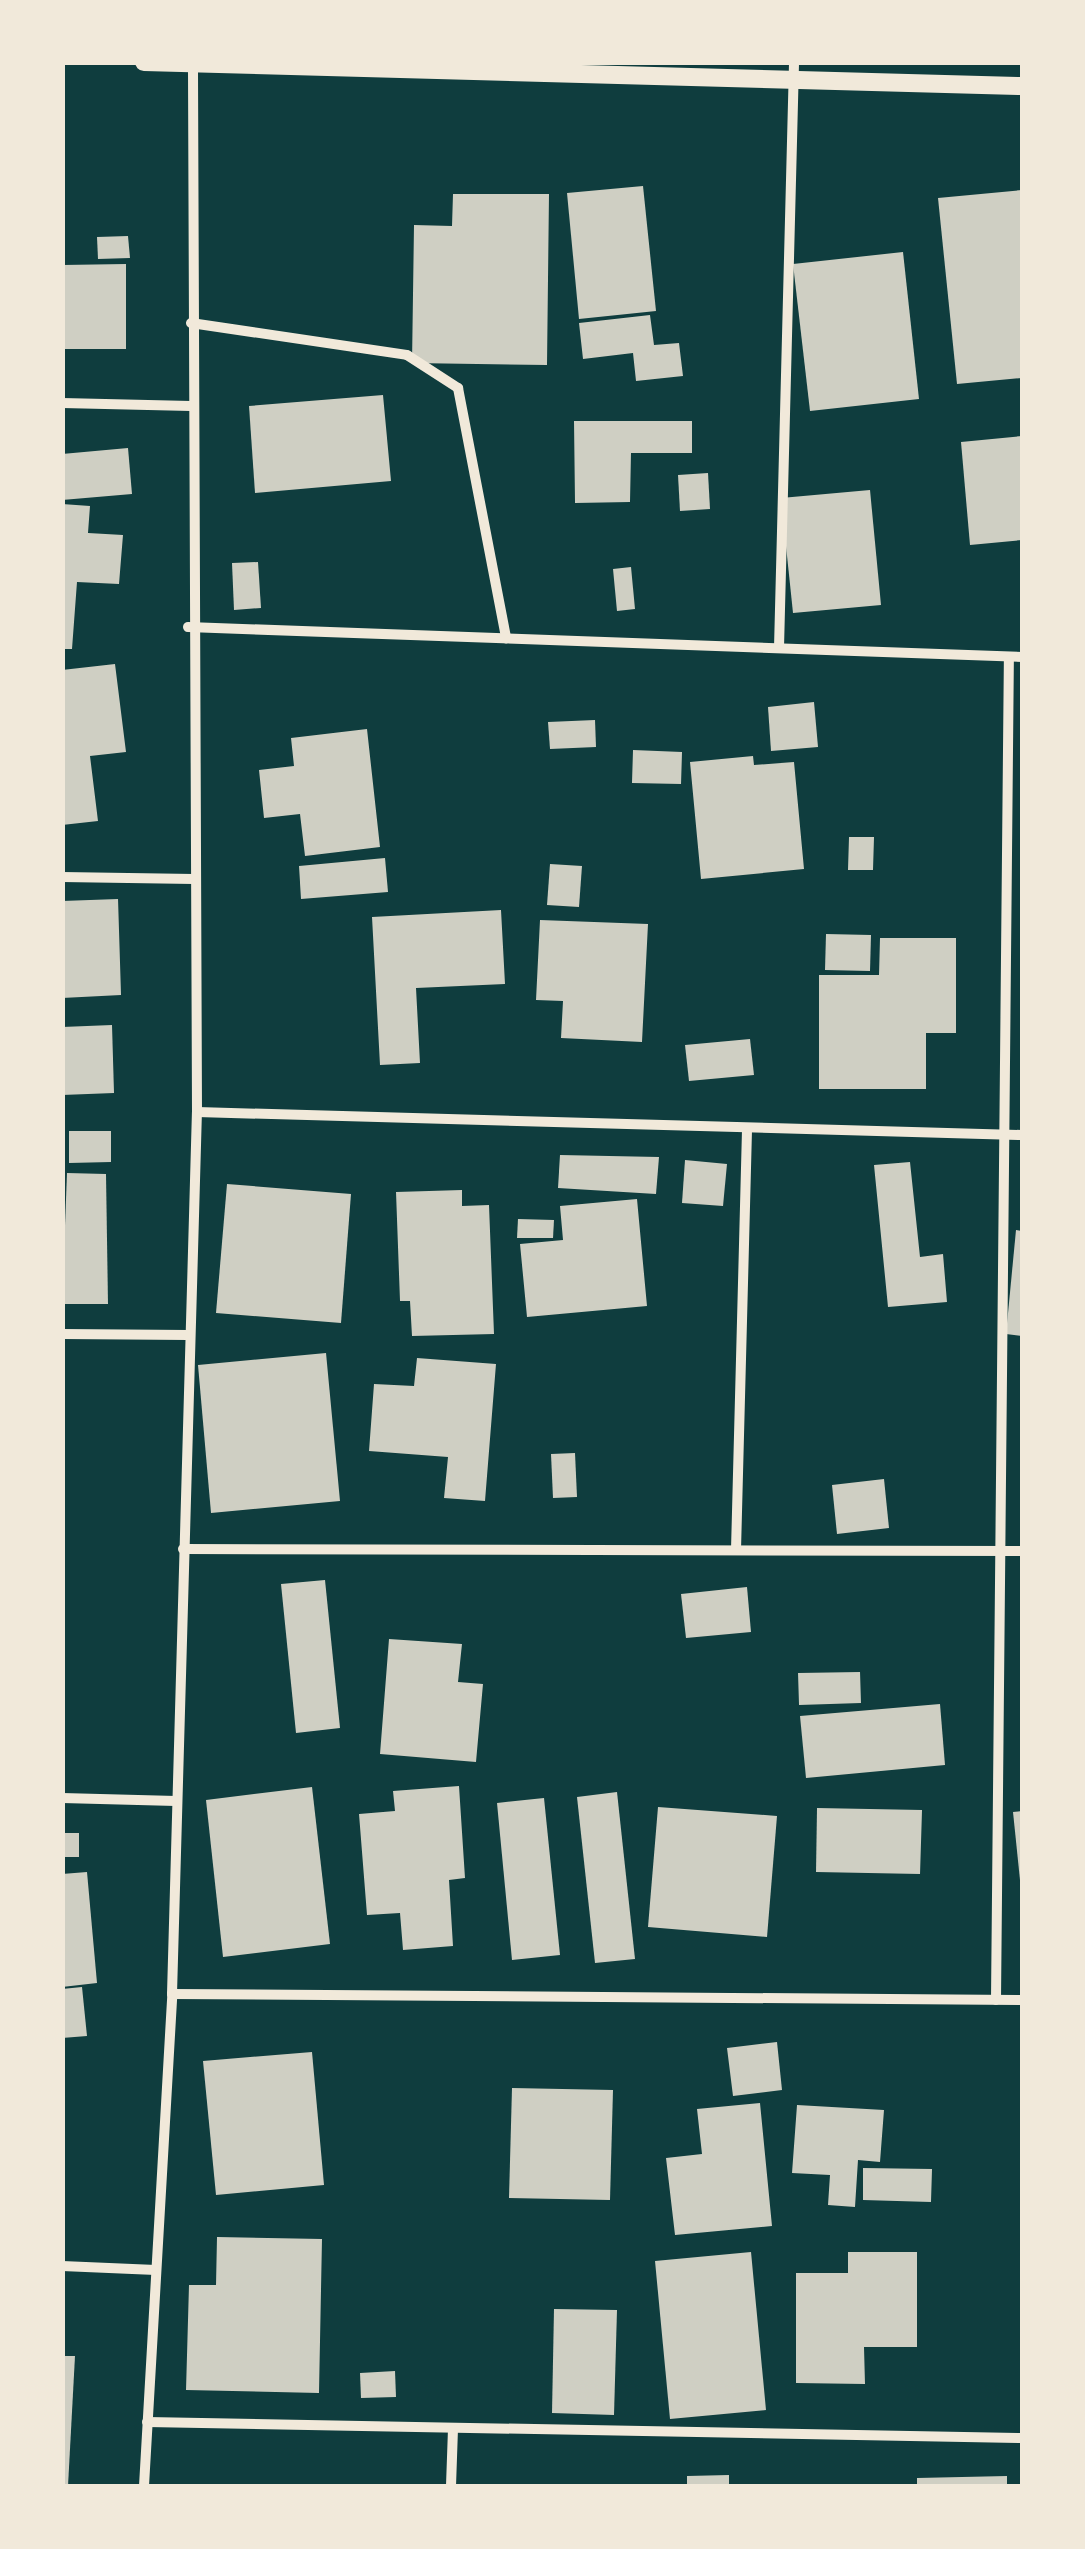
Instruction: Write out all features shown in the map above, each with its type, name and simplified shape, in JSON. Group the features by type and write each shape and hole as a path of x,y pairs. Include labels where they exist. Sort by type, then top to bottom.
{"street":[{"path":"144,62 794,70 1022,86"},
{"path":"144,2486 172,1994 196,1112 188,627 193,64"},
{"path":"779,648 794,70"},
{"path":"191,323 407,356 458,388 506,638"},
{"path":"62,403 190,406"},
{"path":"188,627 1022,658"},
{"path":"996,2000 1009,657"},
{"path":"62,877 194,879"},
{"path":"196,1112 1022,1136"},
{"path":"736,1550 746,1130"},
{"path":"62,1334 188,1335"},
{"path":"183,1549 1022,1551"},
{"path":"62,1798 176,1801"},
{"path":"172,1994 1022,2000"},
{"path":"62,2266 156,2270"},
{"path":"147,2422 1022,2438"},
{"path":"450,2486 453,2430"}],"building":[{"path":"643,186 656,311 579,319 567,193"},
{"path":"1022,190 1022,378 957,384 938,198"},
{"path":"453,194 549,194 547,365 412,363 414,225 452,226"},
{"path":"128,236 130,258 98,259 97,237"},
{"path":"903,252 919,399 810,411 793,264"},
{"path":"126,264 126,349 62,349 62,265"},
{"path":"650,315 654,345 679,343 683,376 636,381 633,353 583,359 579,323"},
{"path":"383,395 391,481 255,493 249,406"},
{"path":"574,421 692,421 692,453 631,453 630,502 575,503"},
{"path":"1022,436 1022,540 970,545 961,442"},
{"path":"128,448 132,494 62,500 62,454"},
{"path":"708,473 710,509 680,511 678,475"},
{"path":"870,490 881,605 793,613 781,498"},
{"path":"62,504 90,506 88,533 123,535 119,584 77,582 72,649 62,649"},
{"path":"258,562 261,608 234,610 232,563"},
{"path":"631,567 635,609 617,611 613,569"},
{"path":"115,664 126,752 90,756 98,821 62,825 62,670"},
{"path":"814,702 818,747 771,751 768,707"},
{"path":"595,720 596,747 550,749 548,722"},
{"path":"367,729 380,847 305,856 300,814 264,818 259,770 294,766 291,738"},
{"path":"633,750 682,752 681,784 632,783"},
{"path":"753,756 754,765 794,762 804,869 701,879 690,762"},
{"path":"849,837 874,837 873,870 848,870"},
{"path":"385,858 388,892 301,899 299,866"},
{"path":"550,864 582,866 579,907 547,905"},
{"path":"118,899 121,995 62,998 62,901"},
{"path":"501,910 505,984 416,988 420,1063 380,1065 372,917"},
{"path":"540,920 648,924 642,1042 561,1038 563,1001 536,1000"},
{"path":"826,934 871,935 870,971 825,970"},
{"path":"880,938 956,938 956,1033 926,1033 926,1089 819,1089 819,975 879,975"},
{"path":"112,1025 114,1093 62,1095 62,1027"},
{"path":"750,1039 754,1075 689,1081 685,1045"},
{"path":"69,1131 111,1131 111,1162 69,1163"},
{"path":"560,1155 659,1157 656,1194 558,1188"},
{"path":"685,1160 727,1164 723,1206 682,1203"},
{"path":"910,1162 920,1257 943,1254 947,1302 888,1307 874,1165"},
{"path":"67,1173 106,1174 108,1304 62,1304"},
{"path":"227,1184 351,1194 341,1323 216,1313"},
{"path":"462,1190 462,1206 489,1205 494,1334 412,1336 410,1301 400,1301 396,1192"},
{"path":"637,1199 647,1306 527,1317 520,1244 563,1240 560,1206"},
{"path":"518,1219 554,1220 553,1238 517,1238"},
{"path":"1016,1230 1022,1231 1022,1336 1006,1334"},
{"path":"326,1353 340,1501 211,1513 198,1365"},
{"path":"417,1358 496,1364 485,1501 444,1498 448,1457 369,1451 374,1384 414,1386"},
{"path":"575,1453 577,1497 553,1498 551,1454"},
{"path":"884,1479 889,1528 837,1534 832,1485"},
{"path":"325,1580 340,1728 296,1733 281,1584"},
{"path":"747,1587 751,1632 686,1638 681,1594"},
{"path":"389,1639 462,1644 458,1682 483,1684 476,1762 380,1754"},
{"path":"860,1672 861,1703 799,1705 798,1673"},
{"path":"940,1704 945,1765 806,1778 800,1716"},
{"path":"459,1786 465,1878 449,1880 453,1946 403,1950 400,1913 367,1915 359,1814 395,1811 393,1791"},
{"path":"312,1787 330,1944 223,1957 206,1800"},
{"path":"617,1792 635,1959 595,1963 577,1797"},
{"path":"544,1798 560,1955 512,1960 497,1803"},
{"path":"658,1807 777,1816 767,1937 648,1927"},
{"path":"817,1808 922,1810 920,1874 816,1872"},
{"path":"1022,1811 1022,1879 1020,1880 1013,1812"},
{"path":"62,1833 79,1833 79,1857 62,1857"},
{"path":"87,1872 97,1983 62,1987 62,1874"},
{"path":"82,1987 87,2036 62,2038 62,1989"},
{"path":"777,2042 782,2090 733,2096 727,2048"},
{"path":"312,2052 324,2185 216,2195 203,2061"},
{"path":"512,2088 613,2090 610,2200 509,2198"},
{"path":"760,2103 772,2226 675,2235 666,2158 702,2154 697,2109"},
{"path":"797,2105 884,2110 880,2162 858,2160 855,2207 828,2205 830,2175 792,2173"},
{"path":"863,2168 932,2169 931,2202 863,2200"},
{"path":"217,2237 322,2239 319,2393 186,2390 189,2285 216,2285"},
{"path":"751,2252 766,2410 670,2419 655,2261"},
{"path":"848,2252 917,2252 917,2347 864,2347 865,2384 796,2383 796,2273 848,2273"},
{"path":"554,2309 617,2310 614,2415 552,2413"},
{"path":"62,2356 75,2356 68,2486 62,2486"},
{"path":"395,2371 396,2397 361,2398 360,2373"},
{"path":"729,2475 729,2486 687,2486 687,2476"},
{"path":"1007,2476 1007,2486 917,2486 917,2478"}]}
